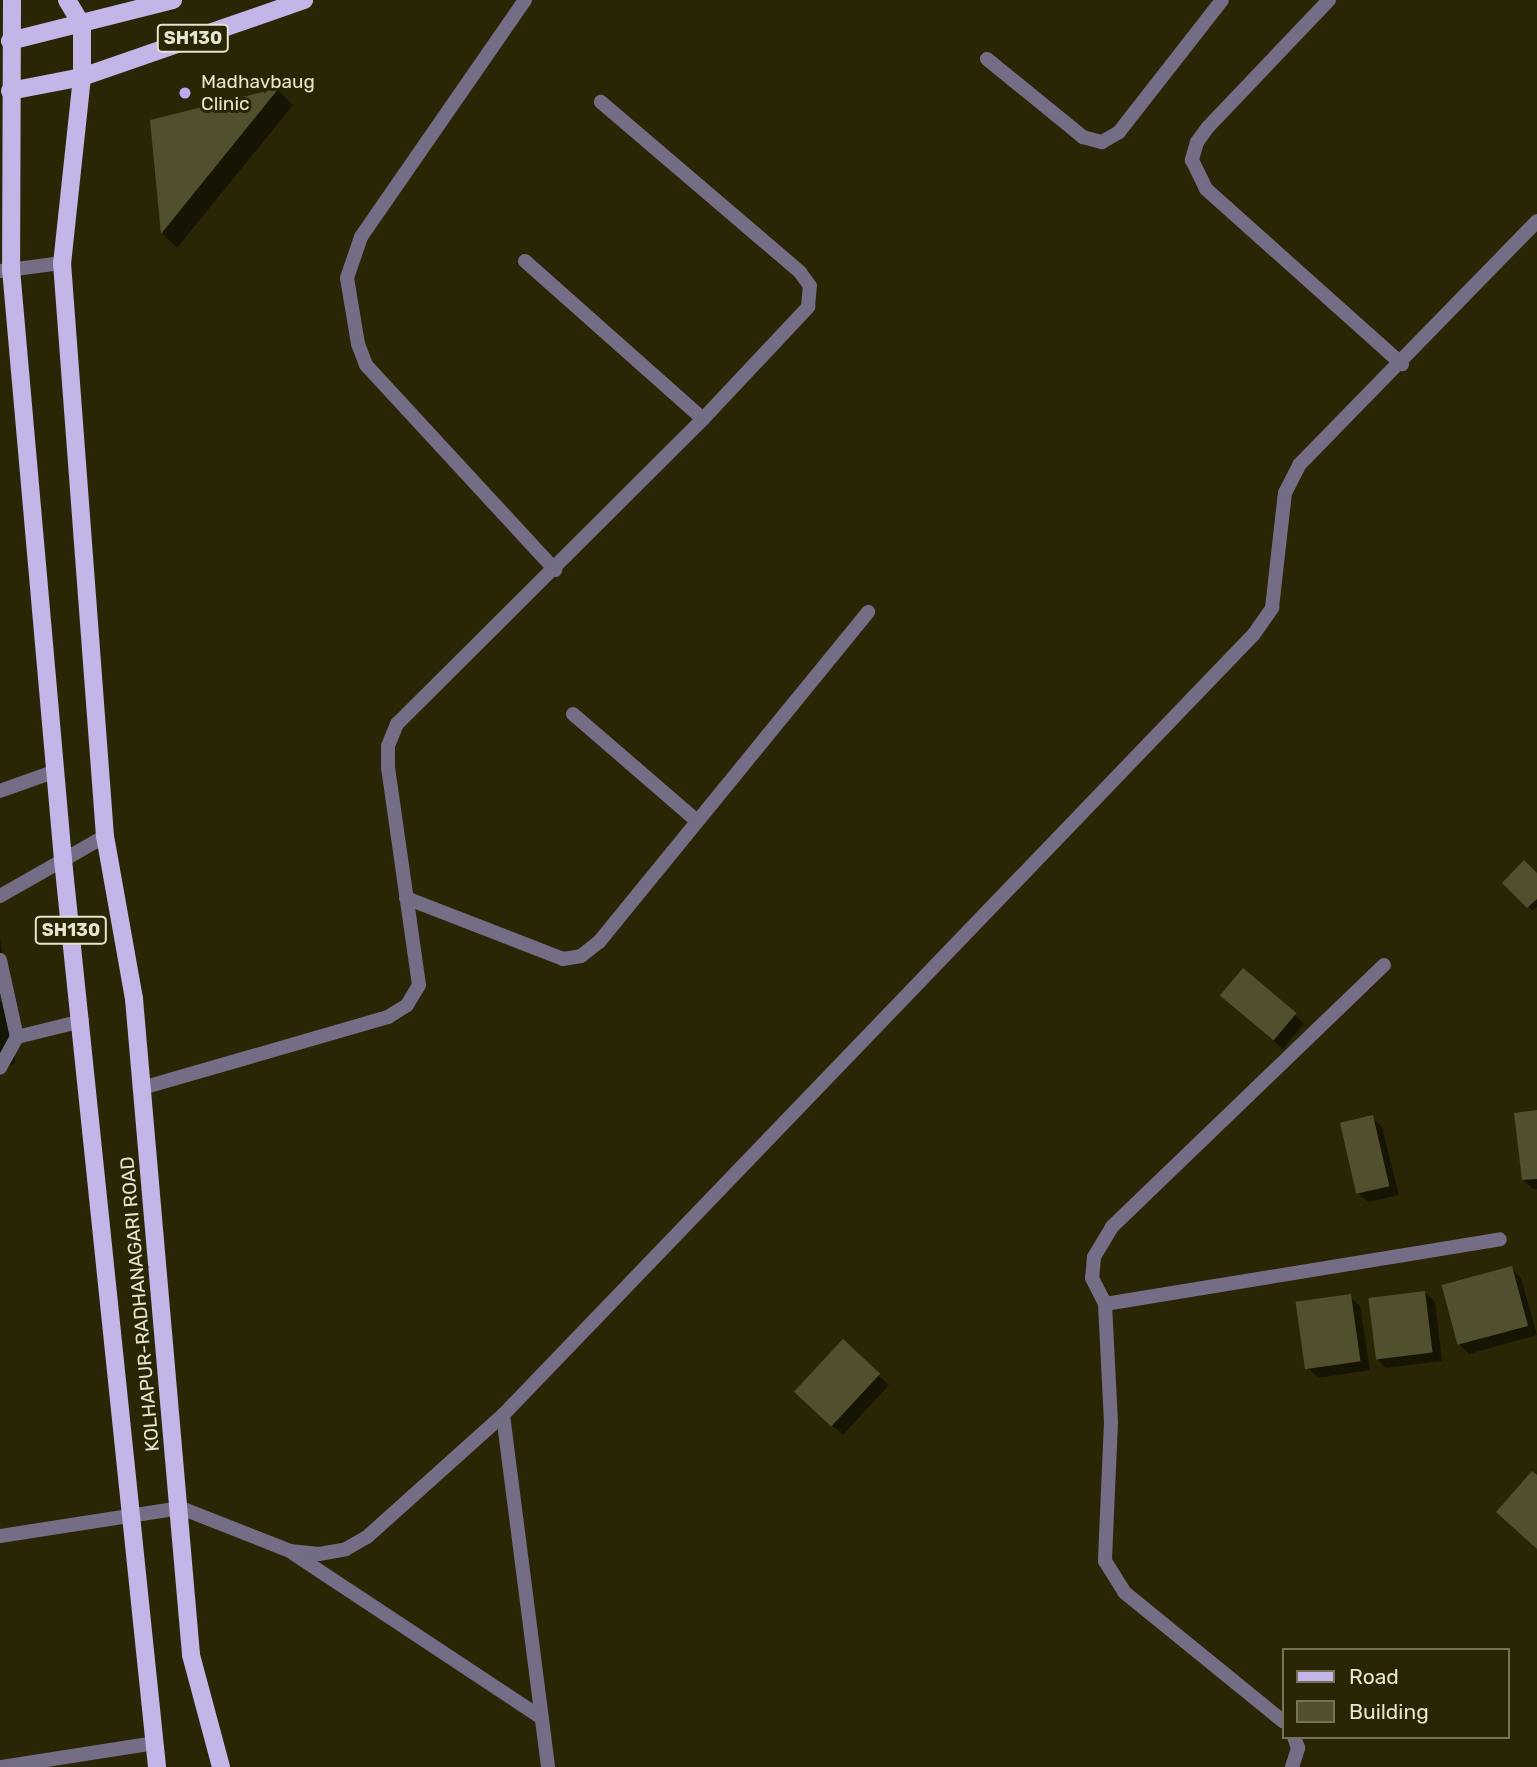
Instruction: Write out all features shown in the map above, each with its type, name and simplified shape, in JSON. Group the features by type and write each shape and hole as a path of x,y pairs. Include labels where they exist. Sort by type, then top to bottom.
{"main road":[{"path":"12,0 10,41 173,0"},
{"path":"67,0 82,25"},
{"name":"SH130","path":"82,76 304,0"},
{"name":"KOLHAPUR-RADHANAGARI ROAD","path":"82,25 82,76 62,263 105,836 134,999 181,1508 191,1655 221,1767"},
{"name":"SH130","path":"10,41 6,270 63,860 82,1020 157,1767"},
{"path":"10,91 82,76"}],"street":[{"path":"526,0 361,237 347,278 358,344 366,365 555,570"},
{"path":"987,59 1083,138 1102,142 1119,132 1222,0"},
{"path":"1329,0 1208,127 1192,160 1206,189 1402,364"},
{"path":"142,1088 388,1017 408,1005 419,985 388,767 388,746 397,724 555,570 797,321 807,307 810,286 800,272 601,102"},
{"path":"290,1551 319,1554 346,1549 367,1537 503,1415 1254,634 1272,608 1284,493 1299,465 1402,364 1537,221"},
{"path":"525,261 703,419"},
{"path":"6,270 62,263"},
{"path":"406,898 563,959 581,956 599,942 868,612"},
{"path":"573,714 696,820"},
{"path":"0,791 56,771"},
{"path":"0,896 105,836"},
{"path":"0,960 17,1037 0,1068"},
{"path":"1282,1720 1124,1592 1105,1561 1111,1422 1105,1304 1092,1278 1094,1257 1112,1227 1384,965"},
{"path":"17,1037 82,1020"},
{"path":"1105,1304 1500,1238"},
{"path":"503,1415 548,1767"},
{"path":"0,1536 181,1508 290,1551 542,1718"},
{"path":"1292,1767 1298,1748 1295,1739"},
{"path":"2,1767 155,1743"}],"building":[{"path":"279,88 161,234 150,120"},
{"path":"1524,860 1537,873 1537,899 1527,908 1502,883"},
{"path":"1243,968 1297,1013 1273,1041 1220,996"},
{"path":"1537,1110 1537,1179 1522,1180 1514,1113"},
{"path":"1373,1115 1389,1186 1356,1194 1340,1123"},
{"path":"1512,1266 1528,1326 1458,1345 1441,1285"},
{"path":"1425,1291 1433,1353 1376,1359 1368,1298"},
{"path":"1351,1294 1360,1361 1305,1369 1296,1302"},
{"path":"843,1339 880,1374 831,1426 794,1392"},
{"path":"1532,1471 1537,1475 1537,1549 1496,1512"}],"place":[{"name":"Madhavbaug Clinic","path":"185,93"}]}
